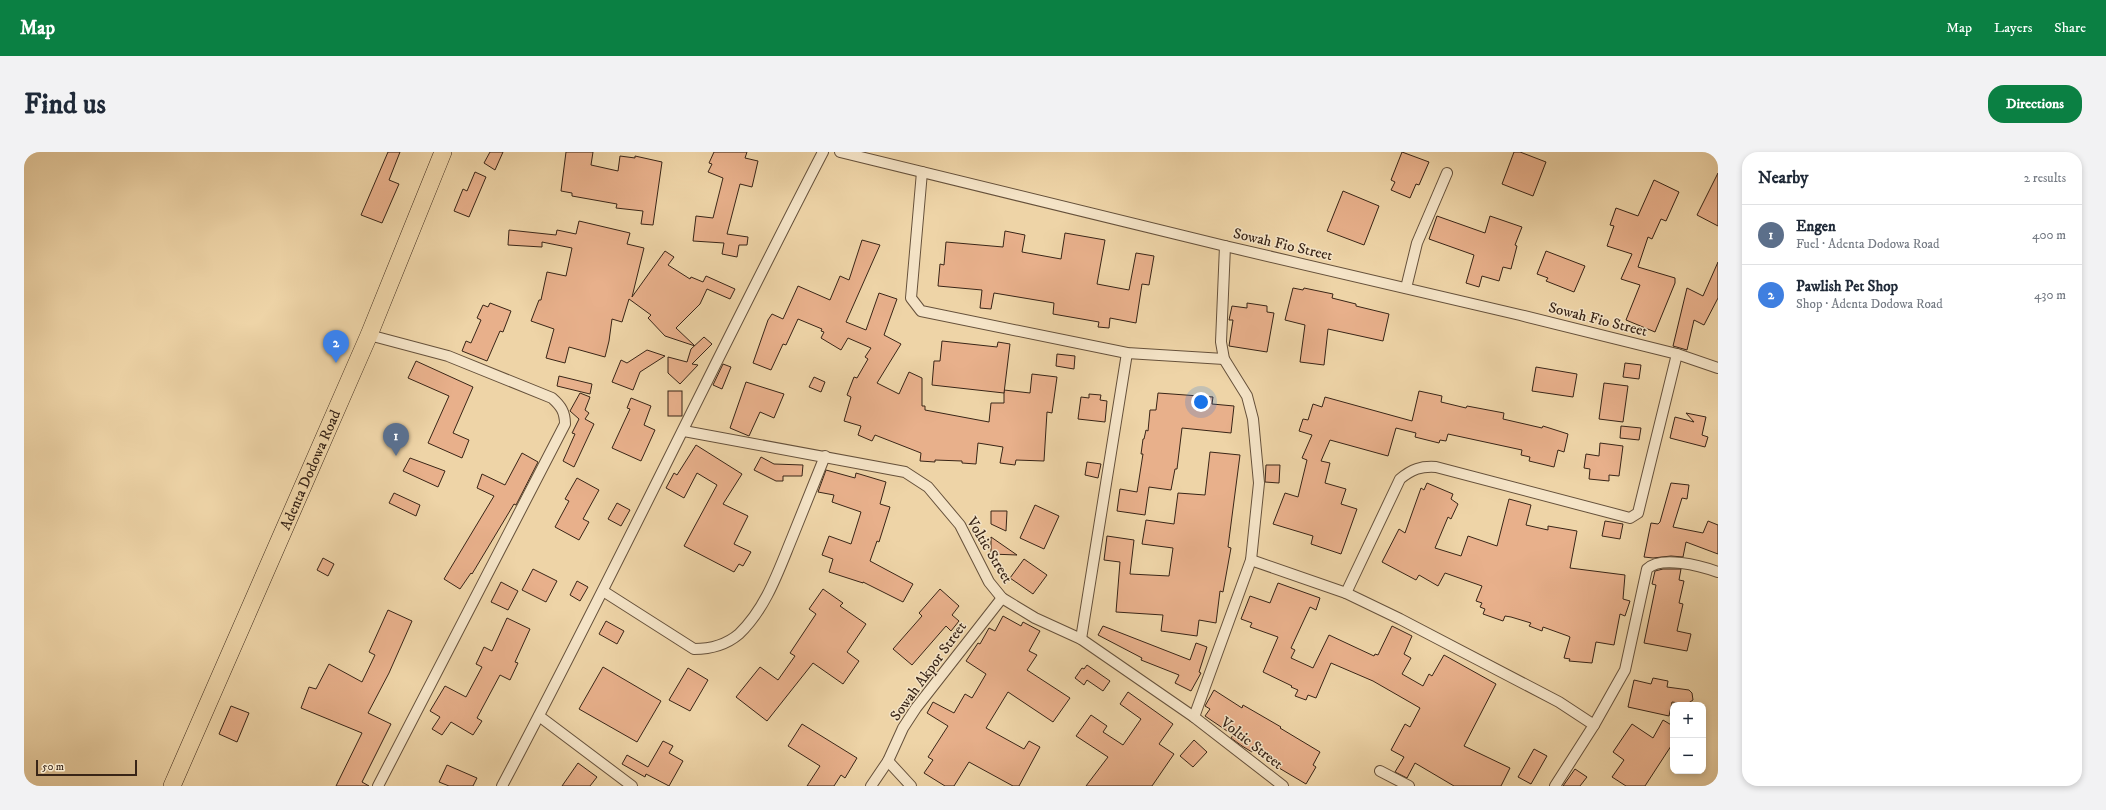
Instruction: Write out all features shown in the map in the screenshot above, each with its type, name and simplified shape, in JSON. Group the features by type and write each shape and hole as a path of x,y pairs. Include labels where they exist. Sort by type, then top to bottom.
{"main road":[{"name":"Adenta Dodowa Road","path":"172,786 369,335 443,152"}],"street":[{"path":"502,786 603,591 684,431 748,298 823,152"},
{"name":"Sowah Fio Street","path":"840,152 1677,354 1718,368"},
{"path":"922,172 911,298 921,312 1127,353 1224,359"},
{"path":"1406,288 1416,243 1447,174"},
{"path":"1194,717 1251,560 1259,496 1253,419 1247,396 1224,359 1220,331 1225,246"},
{"path":"369,335 423,348 477,366 552,398 561,406 565,415 565,424 378,786"},
{"path":"1081,639 1127,353"},
{"path":"1346,593 1400,479 1410,471 1423,466 1436,467 1630,518 1635,516 1642,498 1677,354"},
{"name":"Voltic Street","path":"684,431 905,472 928,487 960,526 989,582 1002,598 1035,618 1081,639 1194,717 1283,786"},
{"path":"603,591 694,649 709,649 724,643 738,634 758,610 773,586 825,456"},
{"path":"1251,560 1346,593 1400,619 1559,702 1594,725"},
{"path":"1555,786 1594,725 1625,670 1646,569 1661,562 1699,565 1718,572"},
{"name":"Sowah Akpor Street","path":"872,786 888,761 903,728 916,708 1002,598"},
{"path":"539,716 632,786"},
{"path":"888,761 911,786"},
{"path":"1380,772 1409,786"}],"building":[{"path":"388,152 400,152 389,180 399,184 382,223 361,215"},
{"path":"490,152 503,152 495,170 484,163"},
{"path":"566,152 593,152 591,165 618,171 620,156 635,158 635,156 662,162 653,225 641,224 643,211 616,208 617,204 572,196 572,193 561,191"},
{"path":"714,152 747,152 745,158 758,161 752,187 740,184 727,234 748,237 747,245 739,245 737,257 722,254 724,243 693,241 696,216 713,218 723,178 708,172 712,164 709,163"},
{"path":"1402,152 1429,162 1419,185 1416,184 1410,198 1391,190 1395,182 1391,180"},
{"path":"1514,152 1520,152 1546,162 1533,196 1502,184"},
{"path":"475,172 486,177 469,217 454,211 463,189 467,191"},
{"path":"1718,173 1718,226 1697,215"},
{"path":"1654,180 1679,192 1666,221 1661,219 1652,239 1648,237 1638,267 1675,278 1675,283 1655,332 1626,320 1640,285 1621,279 1632,254 1607,246 1614,226 1610,225 1616,208 1638,216"},
{"path":"1343,191 1379,206 1364,245 1327,231"},
{"path":"1437,216 1485,233 1490,216 1522,227 1515,245 1517,246 1511,269 1503,267 1499,281 1482,276 1479,287 1466,283 1474,255 1429,239"},
{"path":"579,221 630,233 627,244 644,248 632,297 665,251 674,257 668,265 690,279 691,277 703,282 706,276 735,289 730,299 707,289 700,304 676,328 695,346 665,336 648,318 651,315 629,299 622,322 612,319 605,357 569,347 565,363 546,358 554,329 531,321 539,300 541,300 547,272 566,276 572,248 542,242 542,247 508,245 509,230 556,235 557,230 576,234"},
{"path":"1005,231 1025,235 1022,252 1061,259 1065,233 1105,240 1097,284 1129,290 1136,253 1154,256 1149,285 1142,284 1136,323 1110,318 1109,328 1098,327 1099,322 1053,314 1054,303 994,293 991,309 980,308 982,290 938,286 940,264 944,265 946,242 1003,247"},
{"path":"862,240 880,245 846,322 866,330 879,293 897,299 884,335 901,344 877,383 899,394 909,372 922,378 922,406 925,406 925,410 989,422 991,403 1004,403 1004,390 1030,393 1032,374 1057,377 1052,413 1047,412 1044,461 1016,460 1015,465 1000,463 1003,447 978,443 976,464 962,463 962,461 920,461 921,453 875,435 872,441 858,435 861,426 844,421 851,397 847,395 854,377 857,378 868,359 865,357 871,348 848,338 841,350 821,338 824,332 821,331 822,329 798,319 786,345 783,344 771,370 753,363 768,320 772,314 783,319 798,286 830,300 840,276 849,280"},
{"path":"1546,251 1585,266 1574,292 1546,281 1548,278 1537,274"},
{"path":"1718,262 1718,298 1704,325 1694,320 1687,350 1673,346 1687,288 1703,296"},
{"path":"1293,288 1303,290 1304,288 1333,294 1332,298 1356,304 1356,306 1389,314 1383,341 1328,329 1324,365 1300,362 1305,325 1285,320"},
{"path":"490,303 511,311 503,332 500,331 487,361 462,351 466,341 471,343 481,320 477,318 483,305 488,307"},
{"path":"1247,303 1267,306 1267,312 1274,313 1267,352 1229,346 1233,320 1229,320 1232,306 1247,308"},
{"path":"704,337 712,344 692,364 698,365 680,384 668,373 668,357 687,362 691,349"},
{"path":"942,341 997,347 998,342 1010,344 1004,393 932,385 934,361 940,361"},
{"path":"647,350 665,356 640,372 633,390 612,382 621,360 627,363"},
{"path":"1057,354 1075,356 1074,369 1056,366"},
{"path":"416,361 473,387 453,433 469,440 462,458 428,443 449,396 408,378"},
{"path":"1625,363 1641,365 1639,379 1623,377"},
{"path":"723,364 731,367 722,389 713,385"},
{"path":"1536,367 1577,374 1573,397 1532,391"},
{"path":"559,376 592,384 590,394 557,386"},
{"path":"814,377 825,382 821,392 809,387"},
{"path":"746,382 784,394 774,418 760,412 749,436 730,428"},
{"path":"1604,383 1628,386 1623,422 1599,419"},
{"path":"668,391 682,391 682,416 668,416"},
{"path":"1419,391 1442,396 1441,402 1466,408 1467,406 1504,413 1503,419 1542,428 1543,426 1568,434 1564,452 1558,450 1554,467 1529,461 1530,457 1521,455 1522,450 1448,434 1446,441 1440,440 1439,443 1415,437 1416,433 1396,428 1388,456 1330,440 1321,461 1330,463 1325,483 1346,489 1341,504 1357,509 1341,554 1311,544 1313,536 1273,524 1285,493 1298,497 1307,460 1302,458 1312,435 1299,431 1303,419 1308,420 1313,404 1322,407 1325,397 1412,421"},
{"path":"580,393 590,397 585,410 589,413 585,419 594,424 574,467 563,461 575,434 572,433 579,419 570,411"},
{"path":"1158,393 1213,397 1212,404 1234,406 1231,433 1182,428 1177,469 1175,469 1171,490 1149,487 1145,515 1117,511 1120,489 1137,492 1143,454 1141,454 1143,439 1146,430 1148,431 1150,410 1156,410"},
{"path":"1089,394 1101,395 1100,400 1107,401 1105,422 1078,419 1081,397 1089,398"},
{"path":"631,398 651,406 644,425 655,430 641,461 612,448 630,409 627,408"},
{"path":"1686,413 1706,417 1702,435 1708,437 1705,447 1670,438 1675,417 1694,422"},
{"path":"1621,426 1641,428 1639,440 1620,438"},
{"path":"1600,443 1623,446 1619,476 1609,475 1609,481 1589,479 1590,469 1584,468 1586,454 1599,456"},
{"path":"696,445 742,474 723,504 748,516 734,544 751,552 743,566 739,564 734,572 684,546 717,485 697,473 684,498 666,488 674,473 677,475"},
{"path":"1210,452 1240,455 1228,547 1231,548 1223,592 1220,591 1216,623 1199,620 1197,636 1161,631 1163,615 1116,612 1120,562 1104,560 1107,536 1134,540 1130,574 1169,576 1173,548 1142,544 1146,520 1174,524 1178,493 1205,495"},
{"path":"522,453 538,462 516,505 514,504 472,574 471,573 460,589 444,579 494,496 477,488 482,474 505,485"},
{"path":"761,457 774,464 803,465 802,476 783,476 783,481 776,481 754,470"},
{"path":"410,458 445,471 438,487 403,471"},
{"path":"1087,462 1101,464 1098,478 1085,475"},
{"path":"1266,465 1280,465 1279,483 1265,482"},
{"path":"826,470 855,478 856,473 886,482 880,504 890,507 879,542 877,541 870,561 913,584 903,602 863,582 829,572 833,559 822,555 829,536 851,544 861,512 832,502 834,495 818,492"},
{"path":"577,478 599,490 583,519 589,522 579,540 555,527 569,501 565,499"},
{"path":"1427,483 1453,494 1451,499 1458,504 1451,519 1448,517 1435,548 1461,556 1468,536 1497,546 1509,499 1531,505 1526,525 1548,530 1548,526 1577,531 1570,568 1625,575 1623,599 1630,601 1625,616 1620,614 1614,645 1596,642 1592,663 1569,661 1570,659 1564,658 1570,637 1543,627 1542,631 1529,626 1531,623 1511,617 1505,616 1503,621 1483,614 1485,609 1480,607 1482,603 1476,601 1482,586 1445,573 1438,586 1419,575 1416,580 1382,562 1399,529 1405,533 1421,488 1424,490"},
{"path":"1671,483 1689,485 1687,499 1682,498 1673,527 1703,533 1708,521 1718,525 1718,554 1686,542 1683,557 1644,557 1651,523 1658,524 1660,522"},
{"path":"394,493 420,505 416,516 389,503"},
{"path":"617,503 630,510 621,526 608,519"},
{"path":"1035,505 1059,516 1044,549 1020,538"},
{"path":"991,511 1007,511 1006,531 991,524"},
{"path":"1605,521 1623,524 1620,539 1602,536"},
{"path":"991,537 1017,555 991,554"},
{"path":"323,558 334,564 328,576 317,570"},
{"path":"1024,559 1047,575 1033,594 1010,578"},
{"path":"533,569 557,581 546,602 522,590"},
{"path":"1663,569 1681,569 1679,580 1684,581 1679,603 1683,604 1677,631 1691,634 1687,651 1644,643 1656,585 1652,584 1655,571"},
{"path":"577,581 588,587 580,601 570,595"},
{"path":"501,582 518,591 508,610 491,602"},
{"path":"1278,583 1320,598 1316,610 1310,607 1291,648 1295,650 1291,658 1313,668 1329,635 1374,656 1375,654 1378,655 1392,626 1412,636 1404,654 1411,658 1402,674 1423,686 1429,674 1432,676 1444,655 1496,684 1464,746 1510,768 1501,786 1454,786 1415,763 1407,778 1395,772 1404,757 1391,750 1405,724 1410,727 1420,708 1373,681 1331,663 1316,698 1308,695 1306,700 1295,696 1298,690 1291,687 1292,686 1263,672 1278,637 1250,627 1252,623 1241,619 1250,596 1270,603"},
{"path":"823,589 843,603 840,606 866,624 847,652 859,661 843,684 813,663 767,721 736,697 760,667 778,680 795,656 790,653 816,614 809,609"},
{"path":"940,589 959,606 952,615 959,621 951,631 946,626 912,665 893,649 922,616 919,613"},
{"path":"388,610 412,621 389,673 368,713 391,724 362,782 369,786 336,786 362,733 301,708 309,687 316,689 329,664 362,682 375,655 369,652"},
{"path":"1003,616 1021,626 1023,622 1040,631 1029,651 1037,655 1027,670 1070,698 1053,722 1008,692 986,728 1024,749 1029,741 1040,747 1019,786 1013,786 969,762 954,786 945,786 924,773 933,760 928,757 948,726 927,713 933,702 954,713 965,694 972,698 986,674 966,661 978,643 980,644 989,628 995,631"},
{"path":"507,618 530,629 515,662 518,663 510,680 500,675 477,718 482,721 473,735 451,722 442,735 432,729 440,717 430,711 445,686 466,697 482,667 476,664 484,647 492,651"},
{"path":"606,621 624,631 617,644 599,634"},
{"path":"1103,626 1190,660 1196,643 1207,647 1199,672 1201,673 1191,691 1175,683 1179,675 1141,660 1142,658 1098,635"},
{"path":"1087,665 1110,681 1103,691 1087,680 1084,685 1075,678 1082,668 1084,669"},
{"path":"603,667 661,701 637,742 579,709"},
{"path":"688,668 708,680 690,711 669,700"},
{"path":"1653,678 1668,681 1667,687 1689,690 1692,693 1693,700 1690,702 1670,702 1669,716 1628,707 1634,680 1651,684"},
{"path":"1214,690 1242,708 1243,705 1281,727 1280,728 1320,752 1313,765 1316,767 1306,784 1274,765 1277,761 1255,748 1252,752 1242,746 1231,738 1233,735 1205,716 1210,709 1205,706"},
{"path":"1128,692 1173,724 1159,744 1174,754 1152,786 1086,786 1108,757 1076,736 1091,715 1107,726 1103,732 1123,745 1141,719 1120,704"},
{"path":"231,706 249,713 237,742 219,734"},
{"path":"1663,720 1670,724 1670,748 1645,786 1626,786 1612,777 1624,760 1613,752 1632,724 1653,738"},
{"path":"802,724 857,758 845,778 841,775 834,786 807,786 820,766 788,746"},
{"path":"1194,740 1207,752 1193,767 1180,756"},
{"path":"663,741 673,746 669,753 683,761 669,786 646,774 645,777 622,764 627,755 648,767"},
{"path":"1534,749 1547,756 1531,784 1518,777"},
{"path":"578,763 597,777 590,786 562,786"},
{"path":"447,765 477,778 473,786 449,786 439,782"},
{"path":"1575,769 1587,777 1580,786 1563,786"}],"place":[{"name":"Pawlish Pet Shop","path":"336,363"},
{"name":"Engen","path":"396,456"}]}
